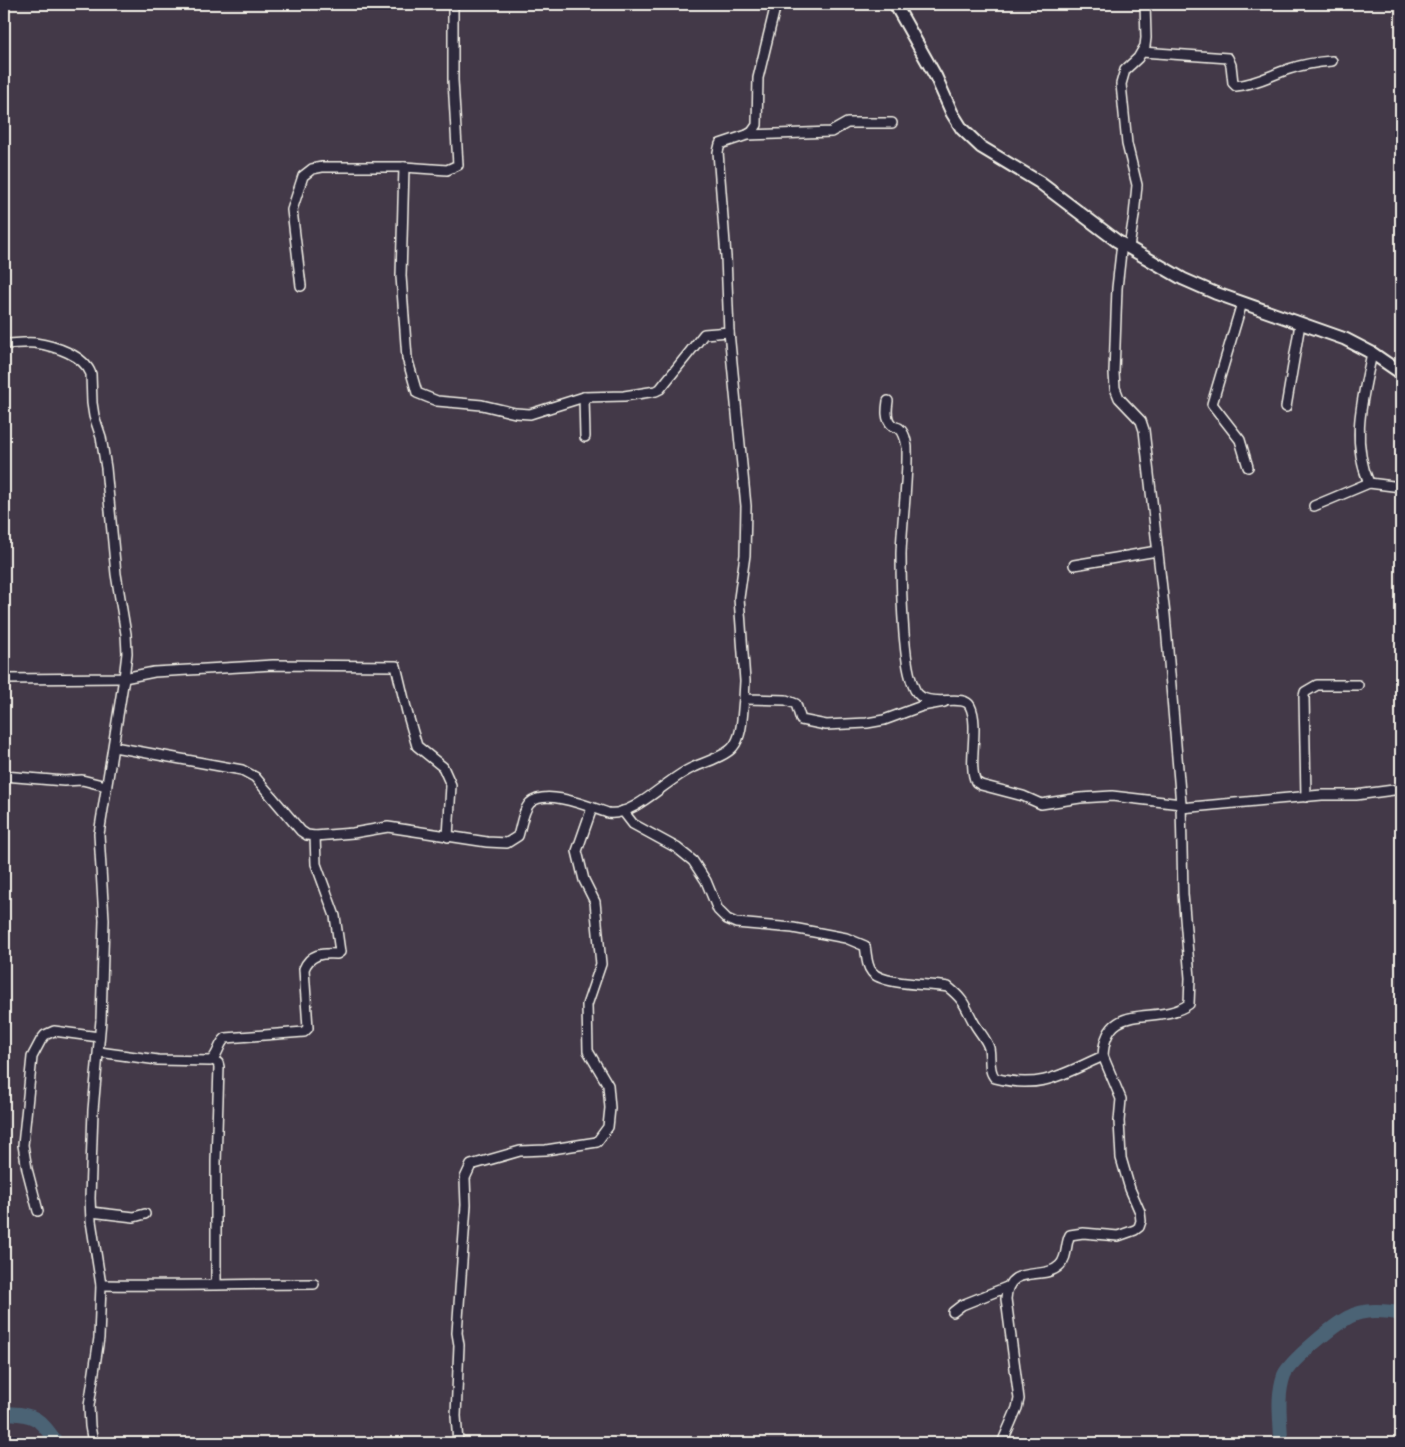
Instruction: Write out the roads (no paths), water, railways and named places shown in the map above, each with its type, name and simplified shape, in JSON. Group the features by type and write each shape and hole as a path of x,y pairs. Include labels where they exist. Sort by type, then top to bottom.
{"street":[{"path":"301,286 292,210 303,176 312,169 322,167 447,170 458,165 453,80 453,4"},
{"path":"114,747 242,770 249,773 255,777 301,831 315,836 353,833 388,827 448,837 507,843 518,836 527,806 539,798 554,797 612,813 623,811 639,803 684,771 730,751 740,733 744,699 745,682 739,598 747,532 729,332 718,148 722,143 752,132 757,124 758,78 776,4"},
{"path":"895,4 936,77 952,113 971,139 981,147 1046,188 1126,245 1189,282 1242,303 1345,339 1401,373"},
{"path":"953,1312 962,1305 1007,1286 1022,1276 1057,1268 1063,1261 1070,1235 1082,1233 1118,1236 1135,1230 1140,1224 1140,1212 1130,1189 1121,1158 1119,1120 1121,1099 1103,1056 1105,1040 1107,1034 1117,1023 1130,1018 1182,1008 1189,1004 1190,1000 1190,972 1183,894 1181,806 1165,615 1144,426 1120,401 1115,388 1114,373 1117,288 1134,216 1137,186 1127,144 1121,84 1125,70 1142,52 1146,38 1145,4"},
{"path":"1142,52 1228,58 1231,65 1233,83 1236,86 1264,80 1312,62 1332,61"},
{"path":"747,135 827,133 833,132 848,123 892,123"},
{"path":"404,168 402,285 407,358 417,393 437,401 482,405 515,413 530,414 584,397 624,396 657,391 704,334 729,332"},
{"path":"1242,303 1212,405 1240,440 1248,468"},
{"path":"1286,407 1300,324"},
{"path":"4,344 36,344 73,355 83,361 92,374 92,402 105,460 116,574 126,634 127,653 124,678 99,834 104,920 99,1052 93,1110 90,1180 91,1212 101,1285 99,1338 89,1406 90,1426 94,1443"},
{"path":"1369,483 1360,444 1358,420 1372,354"},
{"path":"584,397 584,437"},
{"path":"888,401 886,411 889,421 892,425 899,428 904,436 907,447 901,555 903,620 909,671 914,688 919,695 944,702"},
{"path":"1314,506 1369,483 1401,487"},
{"path":"1074,566 1157,551"},
{"path":"4,679 124,678 154,672 264,665 396,666 417,746 443,767 451,785 448,837"},
{"path":"1306,797 1305,692 1316,685 1358,685"},
{"path":"744,699 786,700 796,704 801,720 826,725 884,720 922,706 960,700 965,701 970,706 973,722 974,778 979,784 1023,796 1041,804 1080,798 1112,796 1181,806 1356,795 1401,789"},
{"path":"4,776 64,781 82,780 106,786"},
{"path":"458,1443 456,1416 459,1344 457,1333 466,1205 465,1178 471,1165 520,1151 546,1150 597,1142 608,1127 610,1108 608,1085 588,1051 587,1005 601,964 595,902 584,880 577,851 592,808"},
{"path":"623,811 633,824 677,848 692,862 706,881 718,910 728,919 736,923 793,928 846,938 865,946 868,964 876,977 901,983 948,987 966,1005 973,1021 987,1043 992,1074 995,1078 1017,1083 1037,1083 1061,1075 1103,1056"},
{"path":"213,1060 222,1040 226,1038 288,1034 304,1032 308,1028 304,969 312,956 337,954 340,952 335,916 316,864 315,836"},
{"path":"38,1211 28,1176 24,1145 32,1057 41,1040 54,1031 99,1037"},
{"path":"99,1052 158,1060 213,1060 218,1063 216,1284"},
{"path":"91,1212 134,1217 145,1214"},
{"path":"101,1285 314,1284"},
{"path":"1002,1443 1019,1399 1006,1299 1007,1286"}],"waterway":[{"path":"1281,1443 1280,1392 1284,1375 1295,1361 1323,1335 1355,1314 1375,1311 1401,1314"},
{"path":"4,1413 30,1416 36,1419 46,1428 57,1443"}]}
